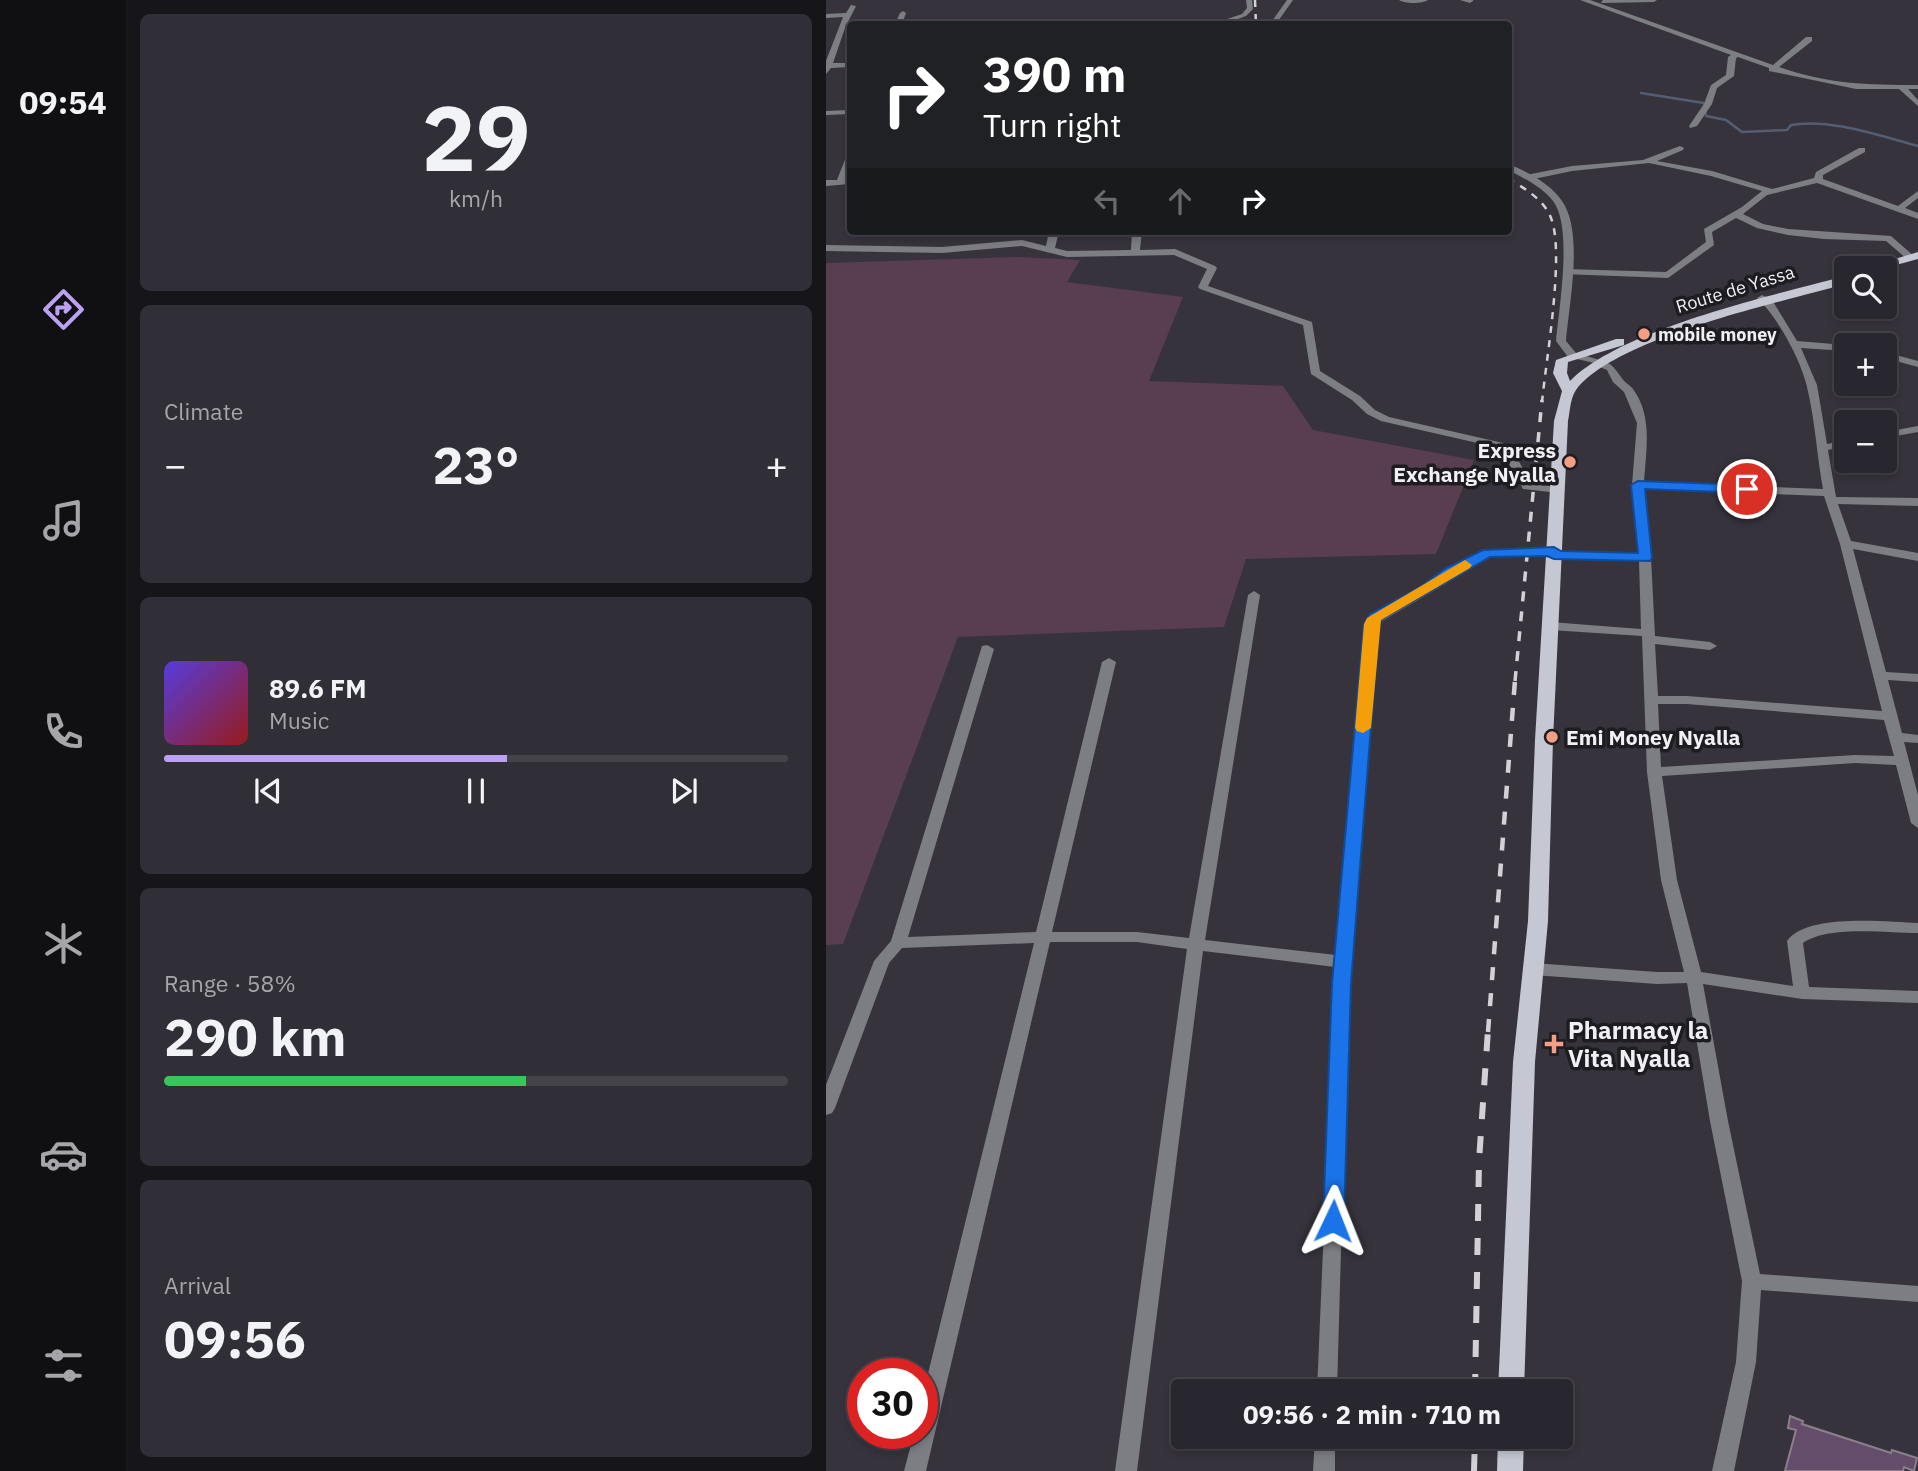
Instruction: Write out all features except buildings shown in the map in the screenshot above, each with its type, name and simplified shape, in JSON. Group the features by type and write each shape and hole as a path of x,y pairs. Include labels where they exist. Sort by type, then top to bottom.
{"main road":[{"path":"1897,262 1915,257"},
{"path":"1897,264 1915,257"},
{"name":"Route de Yassa","path":"1637,340 1834,279"},
{"name":"Route de Yassa","path":"1765,300 1834,283"},
{"path":"1568,391 1560,373 1562,360 1572,355 1637,340"},
{"path":"1511,1379 1523,1088 1538,921 1561,421 1568,391 1599,363 1637,340"},
{"path":"1510,1471 1511,1449"}],"street":[{"path":"1227,21 1248,12 1251,8 1248,0"},
{"path":"1275,21 1290,0"},
{"path":"1402,0 1425,0"},
{"path":"1463,0 1470,1"},
{"path":"1587,1 1654,0"},
{"path":"1587,1 1772,69 1856,87 1918,87"},
{"path":"847,65 827,68 841,28 853,6"},
{"path":"899,21 903,13"},
{"path":"826,16 848,15"},
{"path":"841,28 847,28"},
{"path":"1772,69 1809,39"},
{"path":"1693,126 1708,104 1714,87 1730,76 1732,57 1739,55"},
{"path":"1901,87 1918,104"},
{"path":"826,113 847,112"},
{"path":"1529,177 1575,168 1650,162 1663,159 1680,148"},
{"path":"1818,180 1819,174 1862,150"},
{"path":"1650,162 1700,171 1771,191"},
{"path":"1512,168 1529,177 1557,200 1568,221 1561,341 1572,355 1611,368 1617,380 1629,391 1642,422 1638,485 1645,558 1654,772 1669,880 1694,977 1719,1121 1752,1281 1746,1362 1723,1471"},
{"path":"1566,272 1671,274 1709,246 1711,243 1707,231 1771,191 1818,180 1918,216"},
{"path":"826,183 845,182"},
{"path":"1899,209 1918,194"},
{"path":"1735,214 1760,226 1788,232 1888,238 1915,257"},
{"path":"1050,250 1053,235"},
{"path":"1135,253 1137,235"},
{"path":"826,248 942,250 979,243 1022,243 1078,254 1179,253 1212,268 1203,287 1308,324 1315,372 1356,398 1371,412 1427,430 1499,445 1508,452 1527,487 1558,491"},
{"path":"1765,300 1794,344 1812,385 1830,496 1846,544 1918,823"},
{"path":"1794,344 1834,347"},
{"path":"1897,358 1918,364"},
{"path":"1897,433 1918,429"},
{"path":"1823,448 1834,446"},
{"path":"1638,485 1918,502"},
{"path":"1846,544 1918,557"},
{"path":"1328,1379 1343,962 1371,624 1375,618 1422,592 1451,571 1488,553 1554,553 1645,558"},
{"path":"1126,1471 1196,944 1254,595"},
{"path":"1550,626 1649,636 1710,646"},
{"path":"826,1108 881,961 898,943 987,649"},
{"path":"915,1471 1109,662"},
{"path":"1880,676 1918,678"},
{"path":"1652,700 1687,700 1891,716"},
{"path":"1896,737 1918,738"},
{"path":"1654,772 1855,759 1902,761"},
{"path":"1802,993 1795,942 1799,936 1821,929 1918,928"},
{"path":"898,943 1043,937 1137,937 1343,962"},
{"path":"1534,969 1657,978 1694,977 1802,993 1918,997"},
{"path":"1752,1281 1918,1294"},
{"path":"1324,1471 1325,1449"}],"shaded area":[{"path":"1018,257 1080,260 1067,282 1183,297 1149,381 1283,386 1313,430 1474,460 1436,554 1246,559 1224,627 958,637 843,944 826,945 826,263"}],"waterway":[{"path":"1641,93 1704,103 1706,116 1726,120 1742,132 1787,130 1791,125 1806,123 1822,124 1855,129 1918,146"}],"railway":[{"path":"1255,0 1256,21"},
{"path":"1512,181 1527,190 1544,206 1551,218 1555,234 1555,281 1542,402"},
{"path":"1515,681 1542,400"},
{"path":"1488,1032 1515,680"},
{"path":"1475,1379 1479,1161 1488,1030"},
{"path":"1474,1471 1475,1449"}],"slow traffic":[{"path":"1363,728 1371,624 1375,618 1465,565"}],"place":[{"name":"mobile money","path":"1644,334"},
{"name":"Express Exchange Nyalla","path":"1570,462"},
{"name":"Emi Money Nyalla","path":"1552,737"},
{"name":"Pharmacy la Vita Nyalla","path":"1554,1044"}],"route":[{"path":"1333,1221 1341,983 1371,624 1375,618 1422,592 1451,571 1488,553 1554,551 1554,555 1645,558 1638,485 1747,489"}]}
